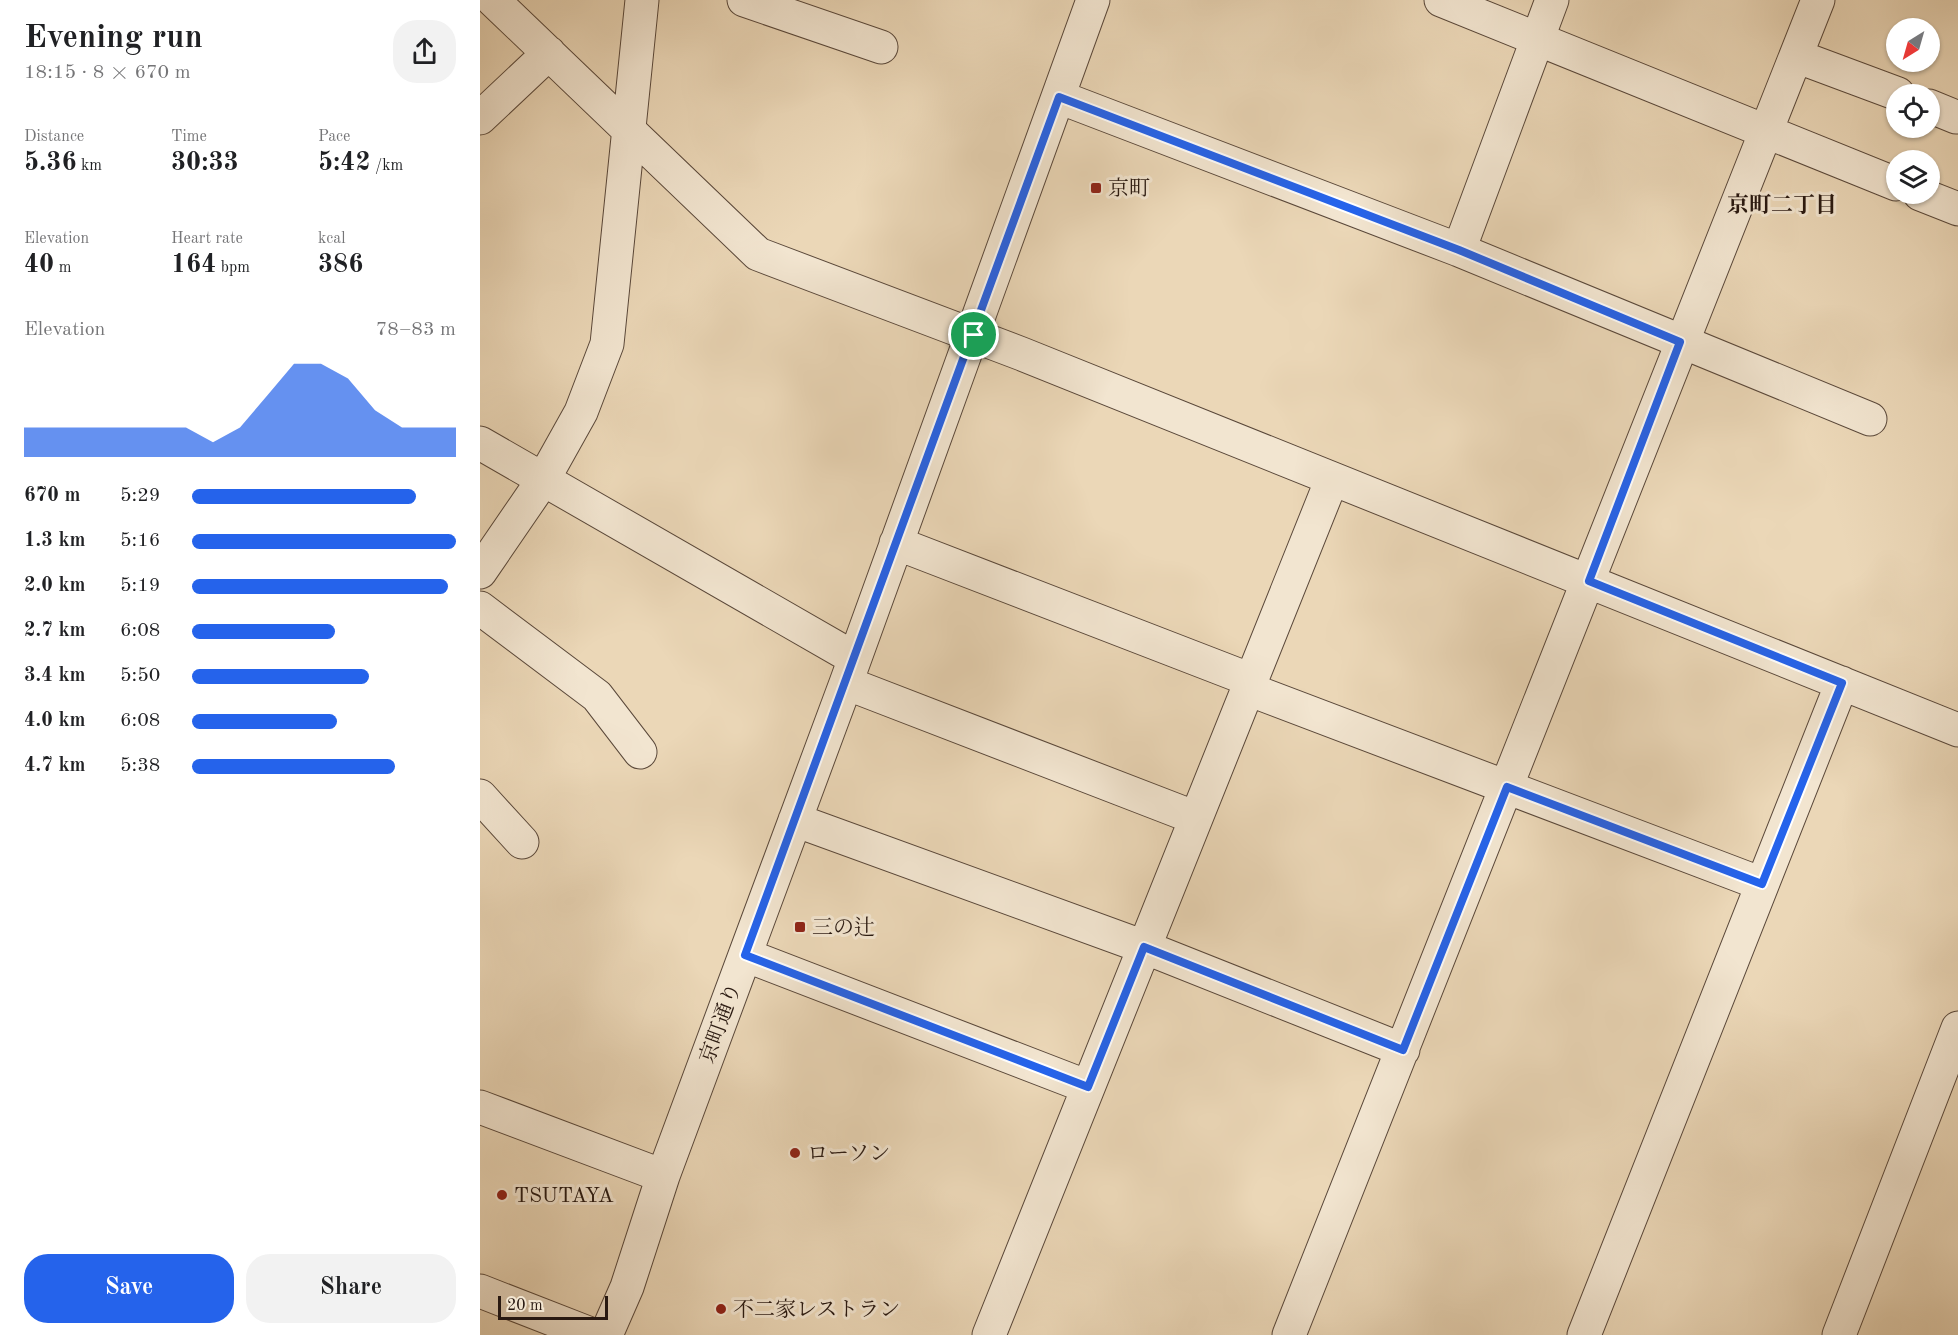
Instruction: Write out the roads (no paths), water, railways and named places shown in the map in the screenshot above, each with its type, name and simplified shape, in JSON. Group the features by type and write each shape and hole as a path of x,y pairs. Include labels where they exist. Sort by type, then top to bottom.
{"street":[{"path":"493,0 758,254 974,335 1958,730"},
{"path":"480,572 543,480 581,412 607,344 642,0"},
{"path":"744,0 881,47"},
{"name":"京町通り","path":"606,1335 627,1287 663,1176 974,335 1093,0"},
{"path":"1441,0 1886,180"},
{"path":"1459,250 1552,0"},
{"path":"1289,1335 1589,581 1680,342 1818,0"},
{"path":"480,118 549,52"},
{"path":"1796,56 1886,90"},
{"path":"1059,97 1459,250 1870,418"},
{"path":"1940,202 1958,209"},
{"path":"480,443 850,670 1196,818"},
{"path":"989,1335 1332,479"},
{"path":"896,543 1507,787 1762,884"},
{"path":"480,608 597,696 640,752"},
{"path":"1584,1335 1842,683"},
{"path":"480,796 522,842"},
{"path":"795,820 1144,947 1403,1050"},
{"path":"745,955 1088,1087"},
{"path":"1839,1335 1958,1028"},
{"path":"480,1107 663,1176"},
{"path":"480,1291 593,1335"}],"place":[{"name":"京町","path":"1096,188"},
{"name":"三の辻","path":"800,927"},
{"name":"ローソン","path":"795,1153"},
{"name":"TSUTAYA","path":"502,1195"},
{"name":"不二家レストラン","path":"721,1309"}],"district":[{"name":"京町二丁目","path":"1782,204"}]}
